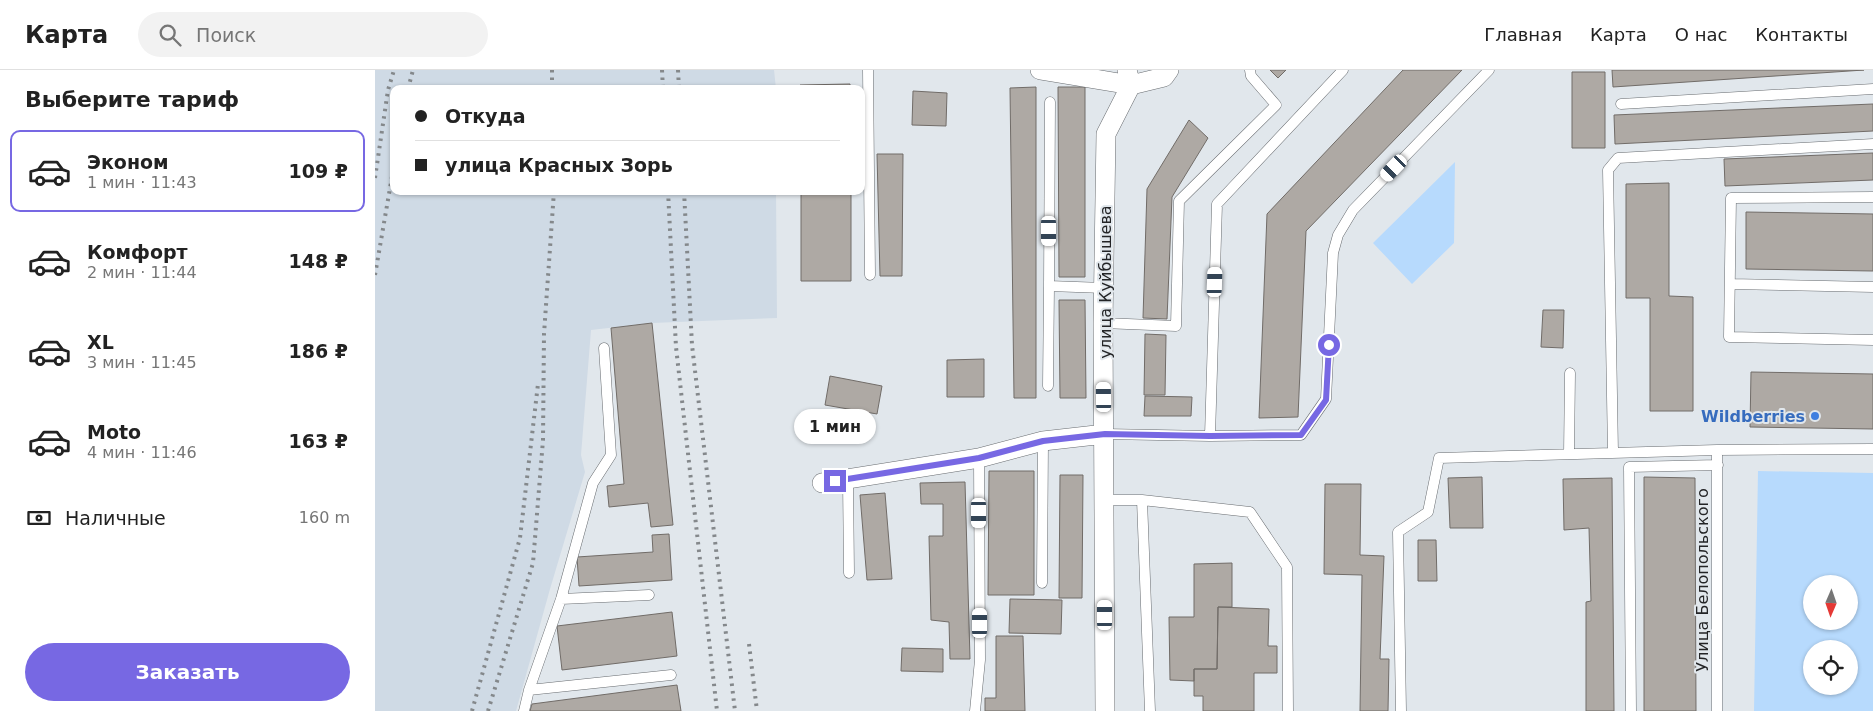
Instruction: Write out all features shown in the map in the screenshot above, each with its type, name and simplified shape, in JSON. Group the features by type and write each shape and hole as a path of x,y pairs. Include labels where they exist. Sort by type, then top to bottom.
{"street":[{"path":"1040,70 1129,77 1163,77 1169,70"},
{"name":"улица Куйбышева","path":"1105,711 1103,323 1106,134 1129,77"},
{"path":"822,483 979,458 1043,441 1105,434"}],"lane":[{"path":"868,70 870,275"},
{"path":"1103,323 1177,326 1179,201 1276,104 1251,76 1250,70"},
{"path":"1210,436 1217,204 1343,70"},
{"path":"1105,434 1301,435 1326,400 1333,253 1338,235 1353,210 1489,70"},
{"path":"1621,104 1873,89"},
{"path":"1048,386 1050,102"},
{"path":"1613,452 1608,170 1618,158 1873,144"},
{"path":"1873,197 1731,198 1729,337 1873,340"},
{"path":"1731,284 1873,287"},
{"path":"1049,286 1104,288"},
{"path":"525,711 529,690 561,599 593,483 611,455 604,348"},
{"path":"1569,454 1570,373"},
{"path":"1042,583 1043,441"},
{"path":"1401,711 1398,532 1428,512 1439,458 1613,452 1873,449"},
{"name":"Улица Белопольского","path":"1717,450 1717,711"},
{"path":"975,711 980,660 979,458"},
{"path":"1631,711 1629,467 1717,465"},
{"path":"848,480 849,573"},
{"path":"1105,500 1142,500 1250,512 1287,567 1288,711"},
{"path":"1142,500 1150,711"},
{"path":"561,599 649,595"},
{"path":"529,690 671,675"}],"shaded area":[{"path":"375,70 774,70 776,85 390,85 390,195 776,195 777,318 652,323 591,330 581,455 585,472 516,711 375,711"},
{"path":"1455,162 1454,243 1412,284 1373,243"},
{"path":"1758,471 1873,473 1873,711 1754,711"}],"building":[{"path":"1270,70 1286,70 1278,78"},
{"path":"1403,70 1462,70 1306,231 1298,417 1259,418 1267,214"},
{"path":"1612,70 1864,70 1613,87"},
{"path":"1572,72 1605,72 1605,148 1572,148"},
{"path":"850,84 850,85 800,85"},
{"path":"1036,87 1036,398 1014,398 1010,88"},
{"path":"1058,87 1085,87 1085,277 1059,277"},
{"path":"913,91 947,93 946,126 912,125"},
{"path":"1873,104 1873,131 1615,144 1614,115"},
{"path":"1189,120 1208,138 1172,197 1167,319 1143,318 1147,189"},
{"path":"1873,153 1873,180 1725,186 1724,159"},
{"path":"877,154 903,154 902,276 880,276"},
{"path":"1669,183 1669,296 1693,297 1693,411 1650,411 1650,298 1626,298 1626,184"},
{"path":"801,195 851,195 851,281 801,281"},
{"path":"1746,212 1873,214 1873,271 1746,269"},
{"path":"1059,300 1085,300 1086,398 1060,398"},
{"path":"1543,310 1564,310 1563,348 1541,347"},
{"path":"652,323 673,525 651,527 648,503 609,507 607,486 624,484 611,328"},
{"path":"1145,334 1166,335 1165,395 1144,395"},
{"path":"984,359 984,397 947,397 947,360"},
{"path":"1751,372 1873,374 1873,429 1750,427"},
{"path":"830,376 882,386 877,414 825,405"},
{"path":"1145,396 1192,397 1191,416 1144,416"},
{"path":"989,471 1034,471 1034,595 988,595"},
{"path":"1060,475 1083,475 1082,598 1059,598"},
{"path":"1482,477 1483,528 1450,528 1448,478"},
{"path":"1644,477 1695,478 1696,711 1644,711"},
{"path":"1612,478 1614,711 1586,711 1586,602 1591,601 1589,528 1564,530 1563,479"},
{"path":"965,482 970,659 950,659 949,622 931,620 929,536 943,536 943,504 921,504 920,483"},
{"path":"1325,484 1361,484 1360,555 1384,556 1380,659 1389,659 1388,711 1360,711 1362,575 1324,574"},
{"path":"885,493 892,579 867,580 860,495"},
{"path":"669,534 672,580 579,586 577,557 653,552 652,535"},
{"path":"1418,540 1436,540 1437,581 1418,581"},
{"path":"1232,563 1232,607 1218,607 1217,669 1194,669 1194,681 1170,680 1169,617 1194,617 1194,564"},
{"path":"1010,599 1062,600 1061,634 1009,633"},
{"path":"1218,607 1269,609 1268,646 1277,646 1277,673 1254,673 1254,711 1203,711 1203,696 1194,696 1194,669 1217,669"},
{"path":"672,612 677,656 562,670 557,626"},
{"path":"996,636 1023,636 1025,711 985,711 985,698 996,698"},
{"path":"902,648 943,649 943,672 901,671"},
{"path":"677,685 681,711 530,711 532,704"}],"railway":[{"path":"375,178 388,90 394,70"},
{"path":"409,85 413,70"},
{"path":"552,70 552,85"},
{"path":"662,70 663,85"},
{"path":"678,70 679,85"},
{"path":"375,275 390,188"},
{"path":"488,711 533,563 543,440 544,334 554,195"},
{"path":"668,195 676,347 717,711"},
{"path":"684,195 692,345 735,711"},
{"path":"472,711 520,538 538,384"},
{"path":"749,644 757,711"}],"place":[{"name":"Wildberries","path":"1815,416"}],"route":[{"path":"835,481 979,458 1043,441 1105,434 1301,435 1326,400 1329,345"}]}
